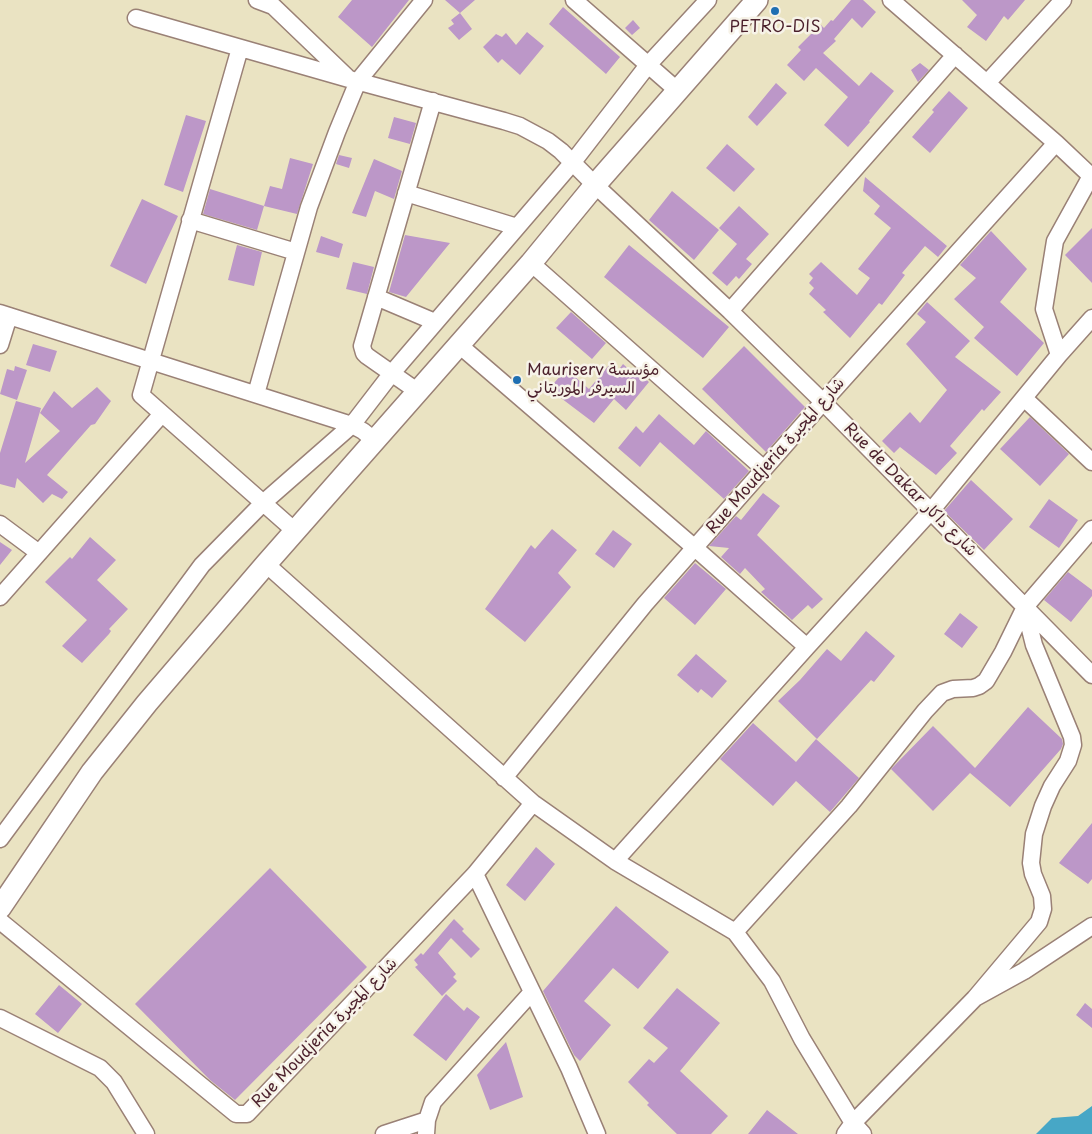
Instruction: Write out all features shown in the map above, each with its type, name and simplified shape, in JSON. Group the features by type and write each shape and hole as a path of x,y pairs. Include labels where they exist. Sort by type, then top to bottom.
{"main road":[{"path":"0,908 92,772 147,703 374,440 531,263 595,185 757,0"}],"street":[{"path":"257,0 275,3 354,80"},
{"path":"0,839 202,565 263,503 352,425 392,373 573,162 648,65 708,0"},
{"path":"891,0 1092,175 1055,241 1044,310 1059,355"},
{"path":"987,83 1063,0"},
{"path":"577,1 678,91"},
{"path":"256,394 296,252 354,80 414,3"},
{"name":"Rue de Dakar شارع داكار","path":"136,18 520,126 548,141 573,162 595,185 730,311 823,402 1092,675"},
{"path":"240,48 141,395 296,531"},
{"path":"730,311 955,55"},
{"path":"417,391 366,356 362,350 362,342 433,101"},
{"name":"Rue Moudjeria شارع المجيرة","path":"504,778 644,604 1056,143"},
{"path":"406,193 517,227"},
{"path":"190,220 296,252"},
{"path":"531,263 764,469"},
{"path":"376,297 435,322"},
{"path":"0,345 4,314 352,425 363,430 374,440"},
{"path":"615,862 931,511 1059,355 1092,318"},
{"path":"458,344 807,647"},
{"path":"1024,398 1092,462"},
{"path":"0,597 162,415"},
{"path":"0,524 39,552"},
{"path":"735,932 849,806 925,711 942,694 953,689 980,686 986,681 1003,652 1025,607 1092,529"},
{"path":"266,564 533,803 615,862 735,932 772,981 802,1039 854,1130 975,998 1039,922 1043,909 1042,896 1033,874 1031,863 1034,834 1052,786 1068,761 1072,737 1034,645 1025,607"},
{"name":"Rue Moudjeria شارع المجيرة","path":"0,921 236,1114 247,1114 475,874 533,803"},
{"path":"475,874 568,1068 597,1134"},
{"path":"975,998 1024,971 1092,926"},
{"path":"384,1134 426,1127 433,1102 532,992"},
{"path":"0,1018 100,1068 114,1082 146,1134"}],"water":[{"path":"1092,1106 1092,1134 1036,1134 1052,1118 1078,1116"}],"building":[{"path":"352,0 409,0 372,47 338,17"},
{"path":"445,0 475,0 460,13"},
{"path":"851,0 863,0 876,12 862,28 852,18 834,39 836,41 823,53 859,86 871,72 894,91 848,147 824,125 848,97 816,68 804,81 787,65 801,50 798,47 821,25 824,28 831,20 833,21"},
{"path":"962,0 1025,0 1008,20 1004,16 986,41 967,27 977,15"},
{"path":"563,7 620,57 606,74 549,24"},
{"path":"460,13 472,29 459,40 448,28 454,24 451,20"},
{"path":"633,20 640,28 632,35 625,28"},
{"path":"527,32 544,46 520,75 502,59 498,63 483,47 496,34 502,37 506,33 516,45"},
{"path":"920,63 929,70 918,82 911,70"},
{"path":"776,83 787,93 757,126 748,117"},
{"path":"949,91 968,108 930,153 912,137"},
{"path":"186,115 206,121 183,192 164,185"},
{"path":"394,117 416,123 410,144 388,138"},
{"path":"727,144 755,169 734,192 706,168"},
{"path":"339,155 352,158 349,168 336,164"},
{"path":"290,158 313,164 297,214 264,206 270,186 282,189"},
{"path":"374,159 402,171 394,199 375,191 366,217 352,213"},
{"path":"865,177 947,246 938,257 925,246 902,273 905,275 882,305 879,303 850,338 823,312 826,310 809,294 814,288 809,283 813,278 809,274 821,262 857,295 870,278 858,269 891,228 874,214 880,206 863,191"},
{"path":"210,189 264,206 257,230 203,214"},
{"path":"672,191 719,230 694,260 649,220"},
{"path":"142,199 178,216 146,284 110,266"},
{"path":"739,206 769,234 746,259 752,264 739,279 736,276 727,286 712,273 737,244 719,228"},
{"path":"1092,228 1092,283 1065,255"},
{"path":"991,231 1027,269 1000,302 1044,343 1017,376 974,338 984,327 954,299 976,278 960,265"},
{"path":"405,235 450,243 406,297 389,292"},
{"path":"321,236 343,244 339,258 316,252"},
{"path":"237,245 262,252 254,286 228,280"},
{"path":"629,245 729,327 703,358 604,277"},
{"path":"353,262 374,267 367,294 346,289"},
{"path":"927,302 970,341 955,357 1001,392 984,411 982,409 950,446 957,453 936,475 900,447 894,453 882,441 910,412 920,423 947,390 906,344 926,322 917,314"},
{"path":"571,312 606,343 592,359 556,328"},
{"path":"33,344 57,351 50,372 26,365"},
{"path":"744,346 805,407 766,452 702,389"},
{"path":"623,364 633,373 635,370 649,382 626,410 614,399 594,423 549,389 566,369 589,389 609,365 617,372"},
{"path":"15,366 27,370 17,400 0,394 7,369 14,371"},
{"path":"97,387 111,401 95,424 91,425 47,475 68,492 62,499 52,494 43,503 17,478 15,488 0,484 0,453 16,401 41,408 25,463 60,431 40,413 54,391 72,408"},
{"path":"659,414 694,445 706,431 749,471 724,499 660,442 640,467 618,448 636,426 643,433"},
{"path":"1030,417 1069,454 1040,486 1000,449"},
{"path":"971,480 1013,519 984,550 944,511"},
{"path":"763,493 780,506 757,535 823,599 812,609 808,605 792,620 761,592 765,589 745,568 740,574 721,557 729,548 709,546 736,516 741,520"},
{"path":"1049,499 1078,520 1059,548 1029,527"},
{"path":"552,529 577,550 558,573 571,587 525,642 485,609 531,545 535,549"},
{"path":"613,530 632,544 614,568 595,554"},
{"path":"90,537 116,560 97,580 128,609 109,629 111,631 109,634 82,663 62,646 87,620 45,582 70,557 72,559"},
{"path":"0,542 12,550 0,565"},
{"path":"695,563 726,589 695,625 664,598"},
{"path":"1068,572 1092,590 1092,596 1071,622 1044,600"},
{"path":"960,613 978,627 962,648 944,634"},
{"path":"866,631 895,656 874,682 871,680 817,739 778,701 800,680 827,649 841,661"},
{"path":"696,654 727,681 712,698 701,689 698,693 677,675"},
{"path":"1028,707 1062,739 1063,744 1061,749 1010,807 970,773 933,811 891,769 933,726 975,768"},
{"path":"753,723 796,762 816,739 859,778 830,812 796,781 773,806 720,759"},
{"path":"1092,823 1092,879 1088,884 1059,863"},
{"path":"536,847 555,864 525,901 506,885"},
{"path":"270,868 367,967 235,1100 210,1080 135,1004"},
{"path":"616,906 669,952 638,989 613,968 584,1001 611,1025 580,1061 574,1055 543,991"},
{"path":"454,919 464,929 462,931 480,949 471,958 451,938 438,953 456,974 453,977 457,981 442,996 415,967 418,965 414,960 421,953 423,955"},
{"path":"59,985 82,1004 58,1033 35,1014"},
{"path":"677,988 720,1023 680,1071 728,1116 711,1134 677,1134 647,1105 649,1103 628,1082 649,1059 654,1063 668,1048 643,1028"},
{"path":"446,994 464,1011 467,1007 480,1017 446,1061 413,1035"},
{"path":"1085,1003 1092,1009 1092,1028 1076,1015"},
{"path":"506,1042 523,1097 490,1110 477,1075"},
{"path":"767,1110 798,1134 748,1134"}],"place":[{"name":"PETRO-DIS","path":"775,11"},
{"name":"Mauriserv مؤسسة السيرفر الموريتاني","path":"517,380"}]}
